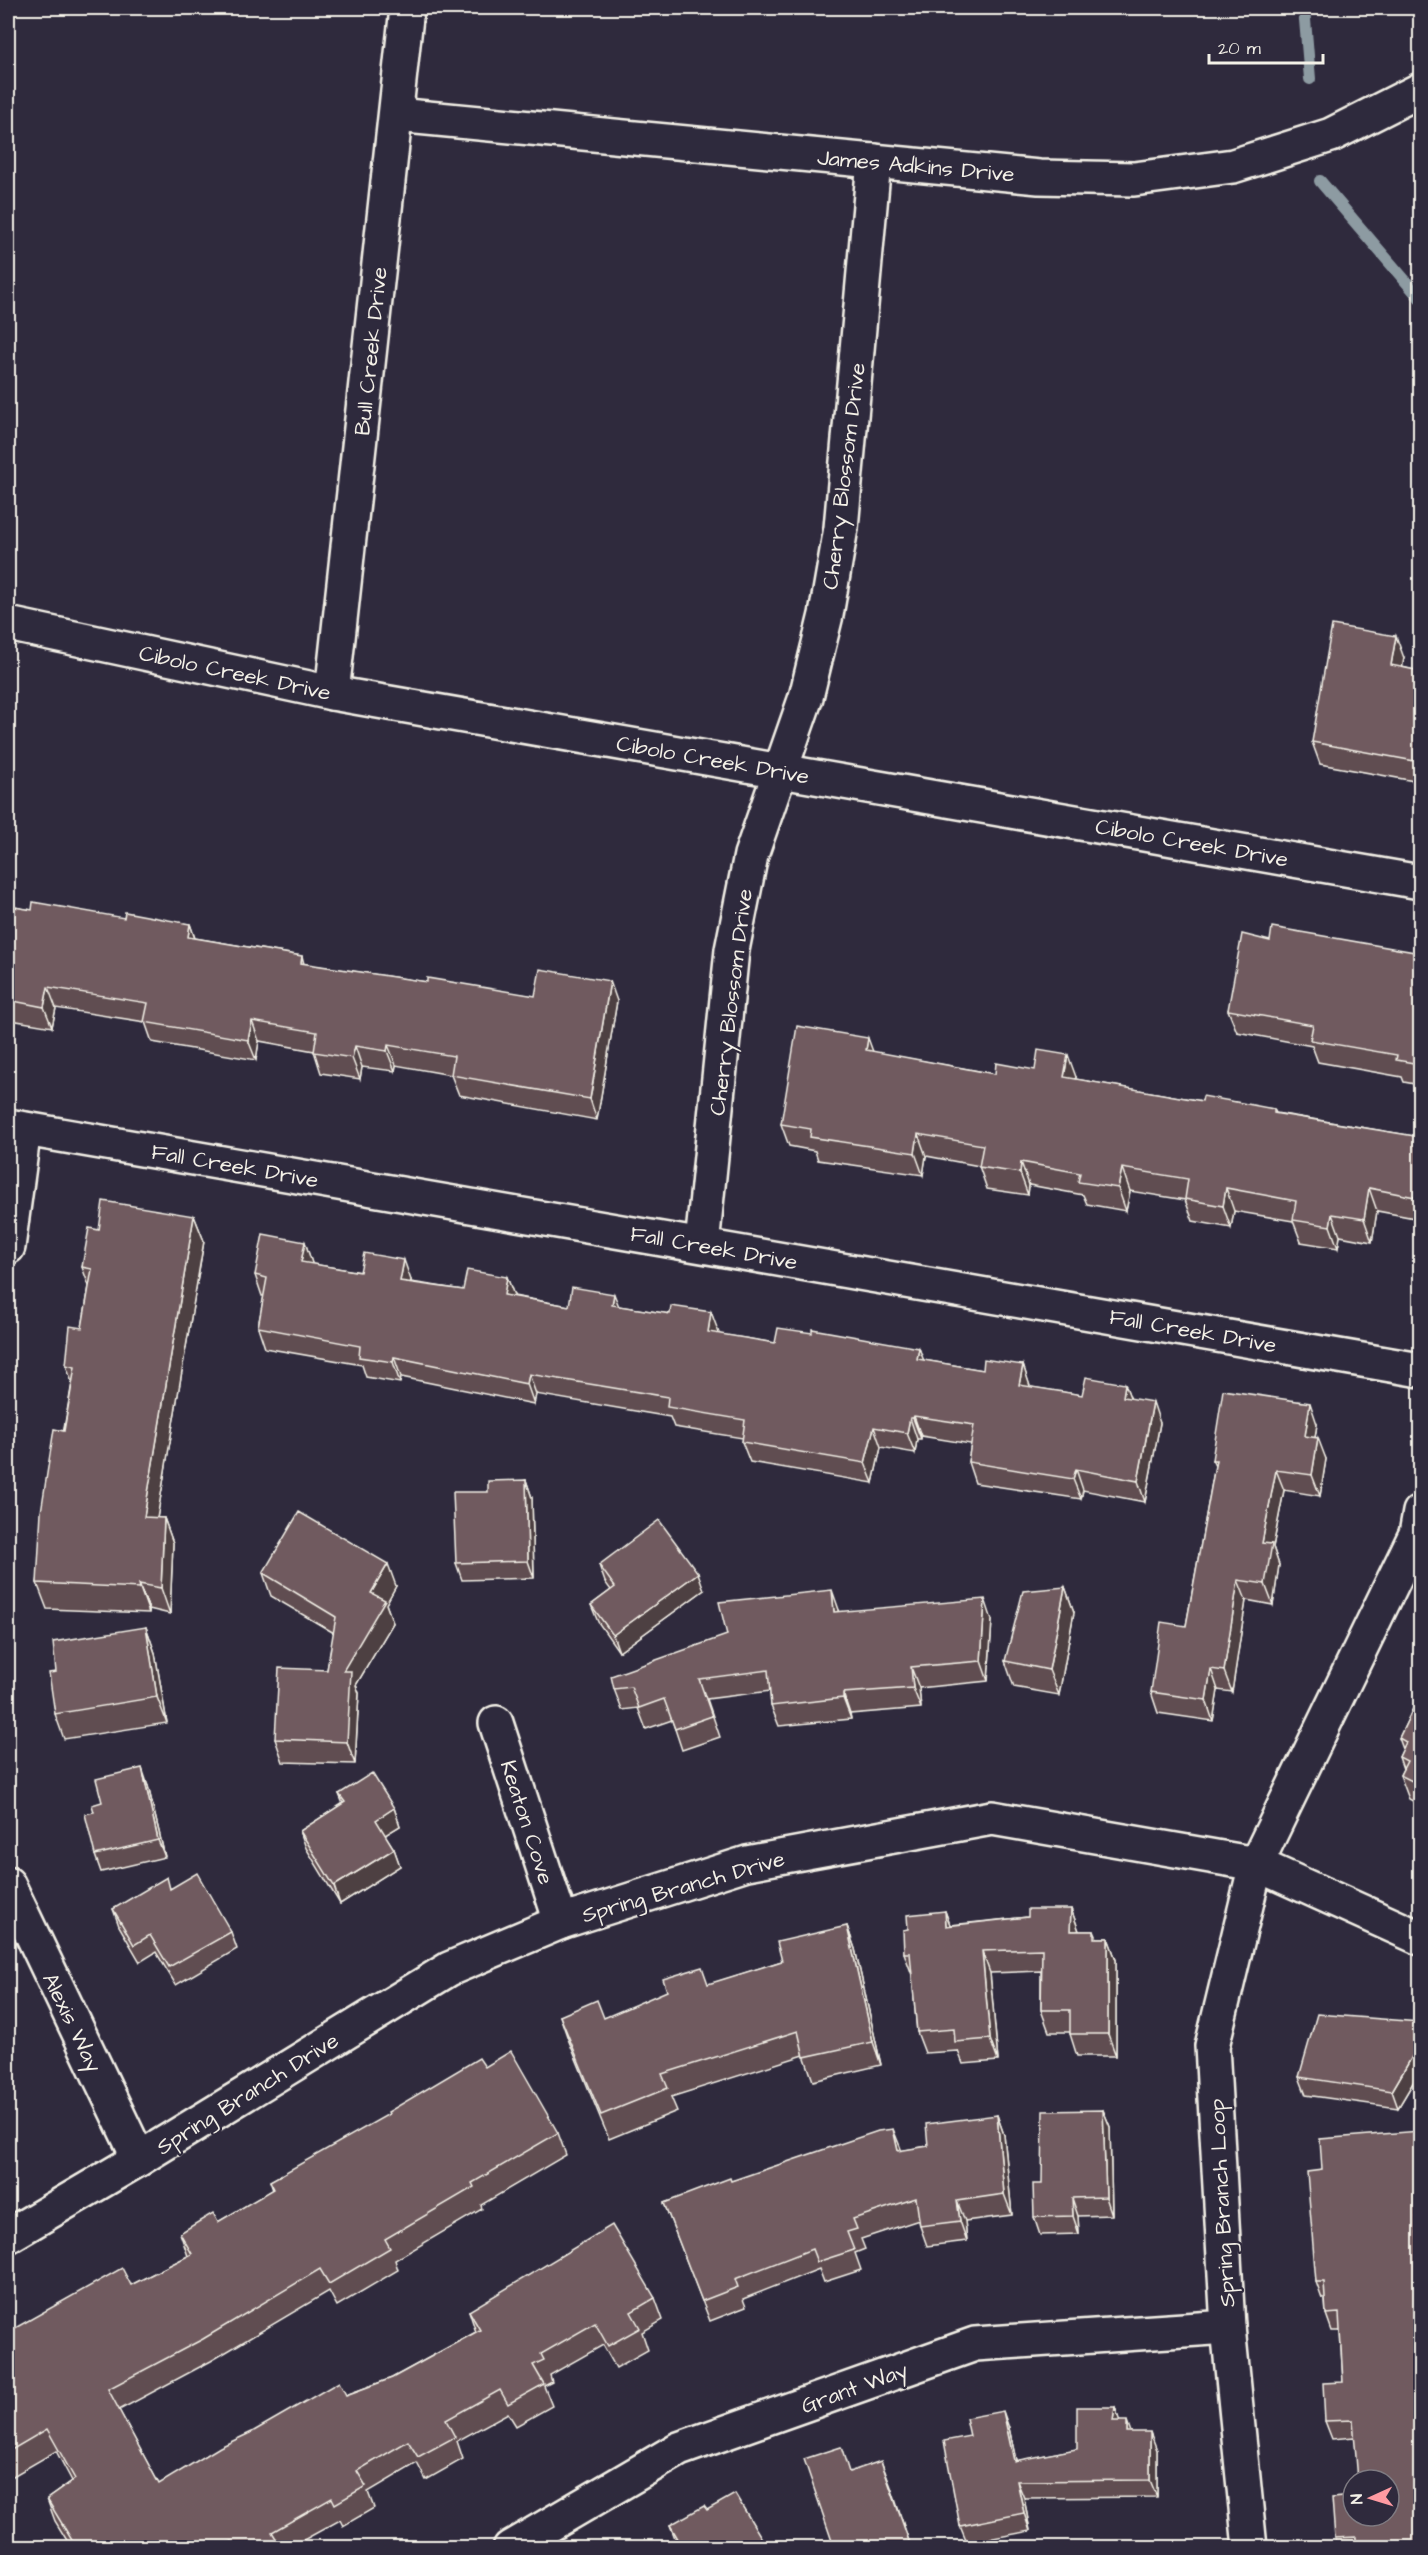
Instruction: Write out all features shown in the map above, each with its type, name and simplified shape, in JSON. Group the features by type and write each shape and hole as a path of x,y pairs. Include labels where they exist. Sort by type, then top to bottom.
{"street":[{"name":"Bull Creek Drive","path":"332,693 407,8"},
{"name":"James Adkins Drive","path":"396,115 1039,177 1122,178 1233,166 1331,135 1420,90"},
{"name":"Cherry Blossom Drive","path":"702,1245 732,950 751,855 806,697 826,615 841,528 874,161"},
{"name":"Cibolo Creek Drive","path":"8,624 332,693 1420,882"},
{"name":"Fall Creek Drive","path":"16,1128 1420,1370"},
{"path":"8,1247 16,1128"},
{"path":"1256,1864 1416,1534 1420,1512"},
{"name":"Keaton Cove","path":"496,1723 561,1922"},
{"name":"Spring Branch Drive","path":"8,2236 139,2159 449,1969 561,1922 747,1863 992,1818 1256,1864 1420,1938"},
{"name":"Spring Branch Loop","path":"1250,2547 1227,2327 1212,2046 1256,1864"},
{"name":"Alexis Way","path":"8,1884 139,2159"},
{"name":"Grant Way","path":"510,2547 679,2449 975,2344 1227,2327"}],"building":[{"path":"1332,625 1396,636 1391,665 1420,671 1420,762 1312,742"},
{"path":"33,902 124,918 125,912 190,924 188,937 302,956 301,963 427,982 427,978 535,996 540,969 610,981 590,1099 451,1075 454,1056 388,1045 387,1051 355,1046 352,1058 314,1052 317,1032 252,1021 248,1040 144,1022 148,1003 48,987 44,1007 8,1000 8,906 32,910"},
{"path":"1272,927 1420,953 1420,1064 1396,1060 1397,1055 1310,1040 1313,1025 1228,1010 1242,934 1270,941"},
{"path":"797,1026 868,1038 866,1050 995,1074 996,1063 1035,1070 1038,1050 1068,1055 1064,1077 1202,1101 1203,1096 1274,1109 1274,1113 1414,1136 1420,1101 1420,1198 1369,1188 1364,1219 1332,1214 1330,1226 1293,1220 1296,1201 1226,1188 1223,1206 1185,1199 1188,1179 1122,1168 1118,1188 1078,1182 1080,1173 1021,1162 1020,1173 979,1167 983,1145 918,1134 915,1153 810,1137 811,1129 781,1124"},
{"path":"103,1201 194,1216 144,1517 164,1518 161,1588 139,1584 140,1588 37,1583 41,1512 54,1429 64,1431 75,1367 66,1365 70,1326 82,1328 92,1269 82,1267 89,1228 99,1230"},
{"path":"263,1234 305,1242 301,1262 360,1272 364,1253 404,1260 400,1281 463,1290 467,1270 507,1277 504,1295 569,1306 572,1287 614,1294 612,1305 670,1314 671,1306 711,1312 708,1332 775,1343 778,1328 812,1333 812,1329 919,1348 917,1359 983,1370 984,1359 1023,1365 1019,1385 1082,1395 1086,1377 1125,1384 1123,1397 1153,1402 1138,1481 1076,1469 1073,1479 968,1462 974,1425 914,1416 910,1418 907,1433 874,1427 865,1463 742,1442 745,1420 667,1407 668,1397 529,1374 527,1384 394,1357 393,1362 359,1357 360,1346 258,1327 267,1278 255,1275"},
{"path":"1223,1390 1310,1403 1305,1436 1318,1438 1312,1475 1276,1470 1262,1543 1272,1544 1265,1584 1238,1580 1224,1671 1211,1669 1206,1700 1151,1692 1161,1622 1186,1626 1216,1460 1212,1460"},
{"path":"526,1480 528,1561 456,1563 453,1492 488,1492 488,1481"},
{"path":"299,1512 388,1564 371,1593 385,1600 343,1671 351,1671 347,1742 275,1739 279,1668 327,1670 336,1617 263,1573"},
{"path":"659,1520 698,1573 613,1635 591,1605 615,1587 599,1565"},
{"path":"1065,1587 1049,1670 1005,1661 1023,1591"},
{"path":"832,1590 834,1612 985,1599 981,1661 911,1667 913,1688 843,1693 843,1698 771,1706 768,1670 699,1679 712,1716 675,1729 664,1699 639,1708 631,1687 614,1689 611,1676 727,1635 719,1602"},
{"path":"146,1627 157,1697 55,1714 49,1673 56,1672 53,1642"},
{"path":"1420,1694 1420,1785 1400,1775 1407,1761 1399,1757 1406,1742 1399,1738"},
{"path":"142,1768 158,1840 95,1855 85,1814 94,1812 92,1805 102,1802 96,1779"},
{"path":"372,1773 394,1808 376,1820 394,1849 334,1886 300,1831 345,1802 339,1794"},
{"path":"197,1873 231,1932 169,1967 150,1935 134,1945 113,1909 167,1877 170,1889"},
{"path":"1028,1909 1071,1909 1070,1931 1094,1931 1094,1938 1108,1938 1108,2034 1070,2034 1070,2010 1041,2010 1042,1949 982,1951 990,2039 955,2042 954,2029 917,2032 910,1953 904,1953 903,1930 908,1929 907,1915 945,1911 946,1926 1028,1917"},
{"path":"847,1926 873,2042 804,2057 798,2031 662,2074 668,2088 601,2115 560,2016 597,2000 604,2018 667,1991 663,1979 702,1967 708,1984 782,1961 777,1942"},
{"path":"1317,2014 1420,2022 1420,2043 1392,2091 1299,2077"},
{"path":"511,2051 558,2133 472,2183 474,2187 385,2239 390,2248 329,2284 320,2269 203,2339 108,2389 159,2484 220,2447 252,2432 339,2382 346,2395 392,2378 480,2330 469,2311 612,2225 655,2298 631,2312 640,2328 608,2346 595,2323 541,2354 544,2360 533,2365 544,2384 508,2404 500,2390 446,2420 455,2437 418,2457 408,2441 357,2471 366,2486 335,2504 332,2498 272,2532 277,2540 262,2547 235,2547 232,2541 221,2547 76,2547 47,2499 75,2479 47,2429 8,2452 8,2332 122,2268 131,2285 192,2254 180,2233 213,2213 218,2222 274,2189 270,2181 389,2114 388,2112 479,2058 485,2067"},
{"path":"1103,2110 1106,2197 1072,2198 1073,2216 1034,2217 1033,2184 1042,2184 1043,2111"},
{"path":"997,2115 1004,2194 957,2201 960,2221 920,2226 916,2198 853,2219 857,2229 847,2232 854,2250 817,2262 812,2249 735,2279 738,2287 702,2301 664,2203 730,2178 731,2181 878,2131 893,2129 898,2151 928,2146 926,2124"},
{"path":"1420,2131 1420,2206 1416,2206 1420,2285 1420,2521 1418,2521 1420,2547 1356,2547 1356,2537 1335,2538 1332,2498 1341,2497 1341,2528 1401,2528 1401,2468 1357,2468 1353,2420 1325,2421 1323,2383 1343,2382 1339,2313 1326,2314 1324,2282 1316,2282 1307,2172 1322,2170 1320,2139"},
{"path":"1077,2407 1115,2407 1113,2421 1127,2421 1127,2432 1150,2432 1150,2480 1017,2481 1024,2513 960,2526 944,2441 970,2436 966,2418 1003,2411 1014,2461 1077,2449"},
{"path":"841,2447 849,2472 881,2461 911,2547 834,2547 804,2459"},
{"path":"735,2494 767,2547 675,2547 681,2544 670,2525 704,2506 707,2510"}],"waterway":[{"path":"1304,8 1310,79"},
{"path":"1320,181 1420,298"}]}
